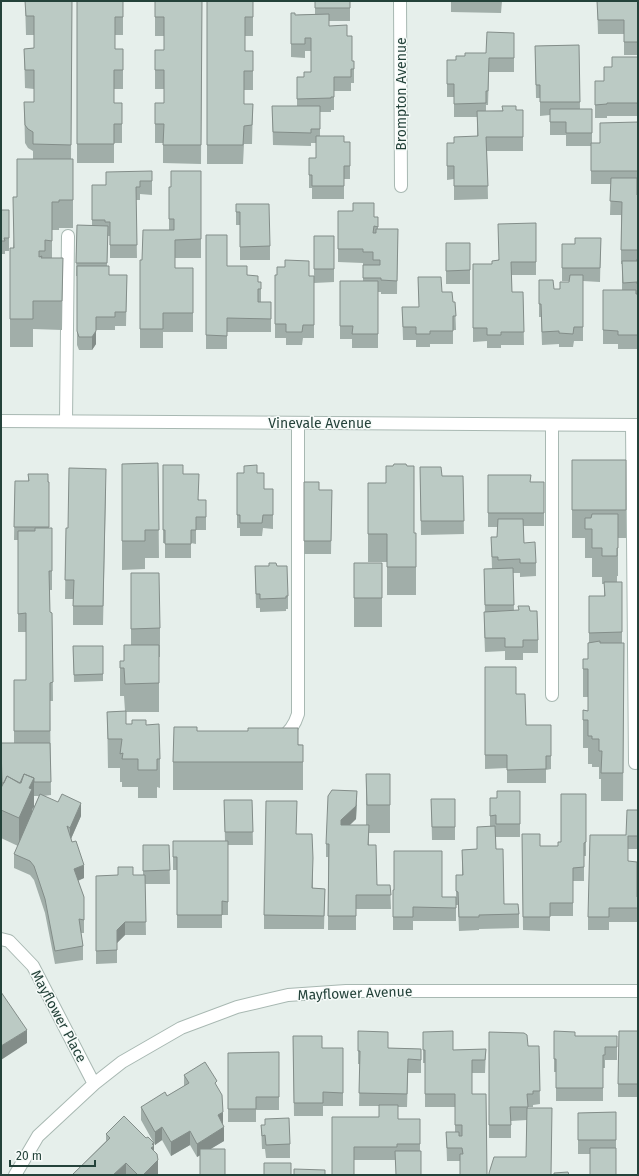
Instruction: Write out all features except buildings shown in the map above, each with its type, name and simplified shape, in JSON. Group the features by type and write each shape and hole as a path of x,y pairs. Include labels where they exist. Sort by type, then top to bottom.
{"street":[{"name":"Brompton Avenue","path":"400,1 401,186"},
{"path":"66,421 68,236"},
{"name":"Vinevale Avenue","path":"1,420 635,425"},
{"path":"269,742 279,740 286,735 298,714 298,423"},
{"path":"552,425 552,695"},
{"path":"635,425 635,763"},
{"name":"Mayflower Place","path":"1,939 9,941 33,966 94,1084"},
{"name":"Mayflower Avenue","path":"94,1084 122,1062 181,1028 237,1007 288,995 346,991 638,990"},
{"path":"15,1175 38,1136 94,1084"}]}
